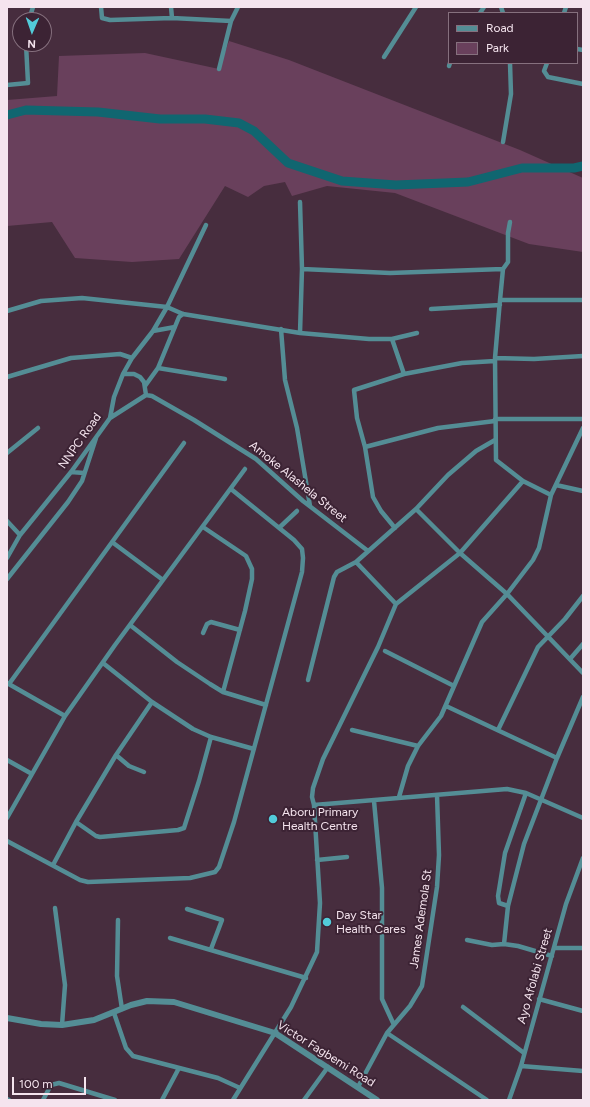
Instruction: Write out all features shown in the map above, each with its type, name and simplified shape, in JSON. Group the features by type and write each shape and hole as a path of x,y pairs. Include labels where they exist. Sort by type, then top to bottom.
{"street":[{"path":"101,7 102,18 110,20 172,18 231,21"},
{"path":"171,7 172,18"},
{"path":"219,69 231,21 238,7"},
{"path":"384,57 416,7"},
{"path":"7,85 28,83 26,52"},
{"path":"502,142 511,94 510,64"},
{"path":"547,64 544,71 548,77 583,84"},
{"path":"300,202 302,269 300,333"},
{"path":"510,222 508,233 508,262 503,269 495,360 496,460 523,481 551,495"},
{"name":"NNPC Road","path":"7,558 20,535 71,472 110,418 114,397 123,374 132,358 153,331 167,307 206,225"},
{"path":"302,269 390,273 503,269"},
{"path":"7,311 27,304 71,298 167,307 183,314 300,333 369,339 392,339 417,333"},
{"path":"500,300 583,300"},
{"path":"431,309 500,305"},
{"path":"145,386 158,368 179,317 183,314"},
{"path":"153,331 175,327"},
{"path":"281,329 285,380 297,428 310,506"},
{"path":"392,339 404,374"},
{"path":"7,376 71,358 120,354 132,358"},
{"path":"395,528 381,511 373,497 365,447 356,418 354,390 404,374 462,363 583,356"},
{"path":"158,368 225,379"},
{"path":"110,418 146,396 144,382 140,377 134,374 123,374"},
{"name":"Amoke Alashela Street","path":"146,396 152,396 194,420 256,459 310,506 368,551"},
{"path":"365,447 438,428 495,420 583,419"},
{"path":"7,453 38,428"},
{"path":"399,797 408,766 418,746 438,722 482,622 507,594 533,560 538,548 551,495 583,428"},
{"path":"7,579 68,502 82,481 91,460 97,437"},
{"path":"308,680 334,577 338,572 356,562 416,510 448,475 476,451 495,440"},
{"path":"65,716 8,684 184,443"},
{"path":"7,818 65,716 245,469"},
{"path":"71,472 84,474"},
{"path":"233,1100 291,1007 314,961 318,941 320,903 314,805 312,797 317,773 378,647 396,604 460,553 523,481"},
{"path":"556,485 583,491"},
{"path":"7,841 80,880 88,882 190,878 215,872 219,867 266,705 302,572 303,558 302,549 280,527 231,489"},
{"path":"416,510 460,553 507,594 583,673"},
{"path":"280,527 297,511"},
{"path":"7,521 20,535"},
{"path":"203,527 246,556 252,569 252,579 240,630 223,692"},
{"path":"112,542 163,580"},
{"path":"356,562 396,604"},
{"path":"498,730 538,647 549,637 583,596"},
{"path":"203,633 207,624 211,622 240,630"},
{"path":"130,625 177,662 223,692 266,705"},
{"path":"570,659 583,644"},
{"path":"385,651 454,686"},
{"path":"103,664 152,702 193,729 254,749"},
{"path":"504,944 508,906 524,844 557,758 583,697"},
{"path":"53,865 76,822 116,756 152,702"},
{"path":"446,706 557,758"},
{"path":"352,730 418,746"},
{"path":"76,822 96,836 100,837 178,830 184,828 211,736"},
{"path":"116,756 129,766 144,772"},
{"path":"7,760 32,774"},
{"path":"314,805 507,789 526,793 542,799 583,818"},
{"path":"508,906 499,903 497,900 505,853 526,793"},
{"name":"James Ademola St","path":"358,1087 387,1033 410,1006 422,986 437,887 439,855 437,795"},
{"path":"374,801 382,888 382,999 394,1024"},
{"path":"317,860 347,857"},
{"name":"Ayo Afolabi Street","path":"508,1100 521,1066 566,904 583,858"},
{"path":"55,908 65,985 62,1025"},
{"path":"187,909 222,920 211,950"},
{"path":"118,920 117,976 122,1009"},
{"path":"170,938 306,978"},
{"path":"467,940 492,945 504,944 552,956"},
{"path":"554,948 583,948"},
{"path":"539,999 583,1011"},
{"name":"Victor Fagbemi Road","path":"7,1018 41,1024 62,1025 87,1022 147,1001 174,1002 275,1033 377,1100"},
{"path":"463,1007 524,1053"},
{"path":"114,1013 126,1048 133,1056 218,1078 240,1088"},
{"path":"387,1033 487,1100"},
{"path":"521,1066 583,1071"},
{"path":"304,1100 328,1067"},
{"path":"162,1100 179,1068"},
{"path":"43,1100 51,1085 55,1083 114,1100"}],"green space":[{"path":"229,41 289,60 520,150 583,178 583,252 529,244 395,193 327,186 292,196 285,182 264,186 248,197 225,186 179,259 132,262 75,258 52,222 7,226 7,100 57,96 59,56 145,53 219,69"}],"waterway":[{"path":"7,115 26,110 98,112 160,119 205,119 239,123 254,131 288,163 342,181 396,185 468,182 522,168 574,168 583,166"}],"place":[{"name":"Aboru Primary Health Centre","path":"273,819"},
{"name":"Day Star Health Cares","path":"327,922"}]}
